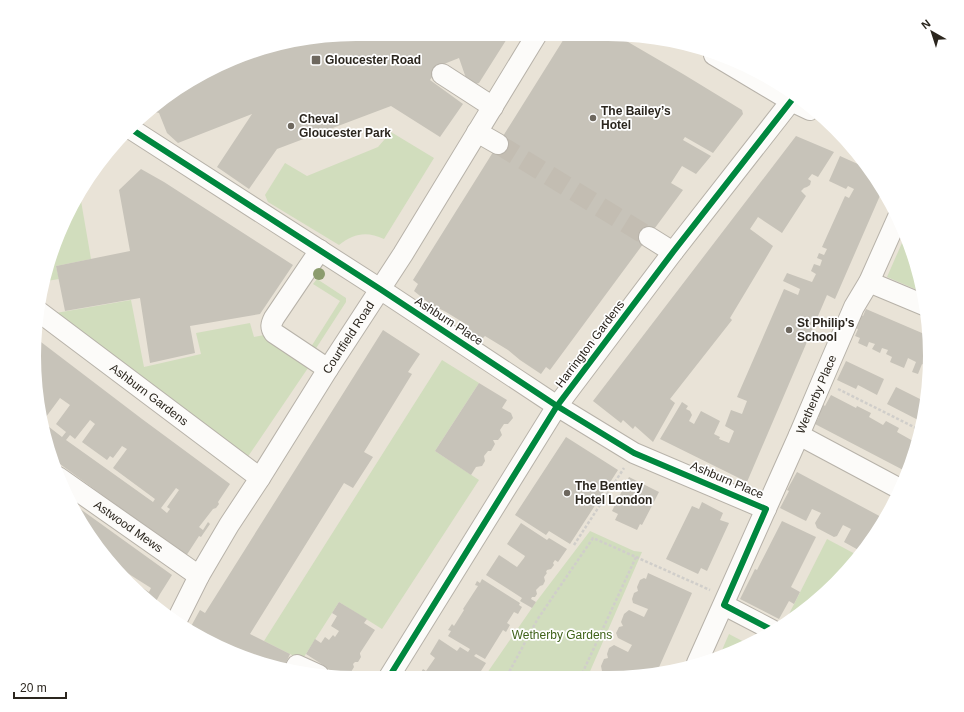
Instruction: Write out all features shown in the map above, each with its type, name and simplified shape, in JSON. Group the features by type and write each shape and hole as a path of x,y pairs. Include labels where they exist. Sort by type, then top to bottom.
{"street":[{"name":"Courtfield Road","path":"179,616 198,576 229,525 403,254 533,41"},
{"path":"744,72 777,90"},
{"path":"442,74 493,106"},
{"name":"Harrington Gardens","path":"393,671 557,406 673,252 792,100"},
{"name":"Ashburn Place","path":"135,131 380,288 557,406 634,453 766,509"},
{"path":"477,132 498,144"},
{"name":"Wetherby Place","path":"766,509 854,307 869,282 894,225"},
{"path":"648,237 673,252"},
{"path":"320,250 274,318 271,323 271,328 274,333 328,369"},
{"path":"869,282 918,303"},
{"name":"Ashburn Gardens","path":"44,315 260,478"},
{"path":"799,435 895,486"},
{"name":"Astwood Mews","path":"68,484 198,576"},
{"path":"700,657 766,509"},
{"path":"725,601 768,628"}],"path":[{"path":"374,62 398,54"},
{"path":"822,381 915,427"},
{"path":"574,545 622,471"},
{"path":"510,671 537,620 593,538 636,557 725,601"},
{"path":"583,671 636,557"}],"green space":[{"path":"391,132 434,158 384,239 378,236 361,234 350,238 339,245 268,202 265,195 285,163 307,176 378,147"},
{"path":"81,202 91,259 56,266 59,279 50,280 65,235"},
{"path":"902,243 916,289 887,277"},
{"path":"317,279 346,298 346,302 313,353 309,350 340,301 313,284"},
{"path":"131,300 144,367 201,354 196,333 250,323 254,337 264,335 310,365 247,458 56,313"},
{"path":"442,360 479,383 435,451 479,480 382,629 339,602 302,660 264,641"},
{"name":"Wetherby Gardens","path":"590,531 634,551 642,552 590,671 488,671 536,602"},
{"path":"827,539 854,553 831,579 816,593 789,614"},
{"path":"729,634 742,641 729,647 722,649"}],"building":[{"path":"356,41 506,41 479,83 472,85 467,81 459,58 439,66 430,80 463,104 440,137 391,106 277,149 249,189 217,167 252,114 178,143 167,133 159,113 156,112 181,94 217,73 255,58 295,47"},
{"path":"563,41 628,42 742,110 743,114 713,153 685,137 683,140 711,156 696,174 682,166 671,183 683,190 550,370 546,367 541,374 508,350 485,336 482,339 466,330 469,326 430,304 414,291 418,284 413,280"},
{"path":"796,136 834,152 818,177 812,174 808,179 811,181 810,185 801,191 806,196 782,233 758,217 750,229 773,246 730,318 732,320 670,399 675,403 653,442 635,426 633,429 623,420 621,423 593,401"},
{"path":"840,156 858,164 880,197 835,299 827,295 747,482 660,439 682,402 688,406 686,409 690,411 692,415 689,421 694,424 701,411 720,421 714,434 720,437 719,439 729,443 734,431 725,426 731,410 742,414 747,401 737,397 784,289 798,295 800,289 783,281 787,273 812,282 816,274 811,271 814,264 820,266 822,260 817,258 819,253 824,255 827,249 822,247 845,196 849,198 854,189 848,186 846,189 829,181"},
{"path":"141,169 164,182 293,265 260,314 190,326 195,353 150,363 140,298 65,311 56,266 130,251 119,190"},
{"path":"866,309 922,333 923,364 918,374 912,372 916,362 908,358 904,368 890,362 892,357 886,354 888,350 882,348 880,353 872,349 875,344 869,342 867,347 858,343 860,338 855,336 858,329 853,327 859,314 863,316"},
{"path":"383,330 420,354 408,372 412,374 364,452 373,457 353,488 344,483 250,634 290,654 286,663 235,647 192,625 200,610 205,613"},
{"path":"42,343 230,484 218,502 219,504 213,509 199,527 203,530 208,522 210,524 201,537 199,536 186,556 61,465 49,427 62,437 66,432 56,424 70,405 60,398 47,416 42,377","holes":["90,420 95,424 82,442 107,460 110,456 113,458 122,446 127,449 113,468 155,499 153,502 66,440 70,435 75,439","176,488 179,490 167,507 170,509 167,513 161,508"]},
{"path":"846,361 884,379 877,395 858,385 856,389 837,380"},
{"path":"479,383 507,400 502,408 511,413 513,418 508,424 504,424 500,430 502,435 498,440 493,440 495,444 491,451 488,451 484,456 485,461 482,466 476,467 471,475 435,451"},
{"path":"896,387 920,399 916,419 887,404"},
{"path":"831,395 856,408 857,406 871,413 869,417 883,425 886,421 899,428 897,432 911,440 902,469 815,424 819,417 816,415 822,404 825,406"},
{"name":"The Bentley Hotel London","path":"566,437 618,470 570,544 549,531 546,535 515,515"},
{"path":"797,472 880,516 857,549 844,542 851,529 843,525 837,536 834,537 817,528 815,523 821,513 812,509 806,521 780,508 789,491 787,490"},
{"path":"629,477 659,492 642,525 640,524 637,530 615,520 618,514 612,511"},
{"path":"702,502 723,513 720,520 729,523 707,571 701,568 698,574 666,559 692,506 699,509"},
{"path":"80,509 172,575 157,600 142,588 149,592 151,588 128,573 119,564 94,531"},
{"path":"782,521 816,537 791,587 800,592 794,604 789,601 779,619 740,599 755,569 757,570"},
{"path":"521,523 547,540 549,538 567,549 558,562 555,560 551,569 547,570 543,585 536,590 537,594 531,599 536,602 532,608 520,601 522,598 486,575 499,555 517,567 524,558 525,556 507,544"},
{"path":"648,573 692,593 659,666 602,671 601,666 604,659 608,658 607,654 609,648 614,645 628,652 632,645 618,638 616,633 619,627 623,626 621,622 624,614 629,610 644,617 648,609 633,603 632,599 634,593 638,591 637,587 640,580 644,578 646,579"},
{"path":"482,579 520,603 519,605 522,607 518,614 514,612 507,623 510,625 506,632 503,630 485,659 476,654 474,656 486,663 481,671 426,671 435,658 430,654 439,639 457,651 460,647 468,652 470,649 448,636 451,631 448,630 452,624 454,626 464,610 463,609 478,586 475,585 477,581 480,583"},
{"path":"339,602 367,619 364,623 375,630 360,653 361,657 358,662 353,664 354,667 352,671 322,669 320,668 323,665 306,654 315,639 321,643 325,637 329,640 333,635 335,637 339,631 331,626 337,616 332,613"}],"tunnel":[{"path":"498,144 649,237"}],"cycle path":[{"path":"393,671 557,406 673,252 792,100"},
{"path":"135,131 380,289 557,406 634,453 766,509 724,605 768,628"}],"place":[{"name":"Gloucester Road","path":"316,60"},
{"name":"The Bailey’s Hotel","path":"593,118"},
{"name":"Cheval Gloucester Park","path":"291,126"},
{"name":"St Philip's School","path":"789,330"},
{"name":"The Bentley Hotel London","path":"567,493"}]}
